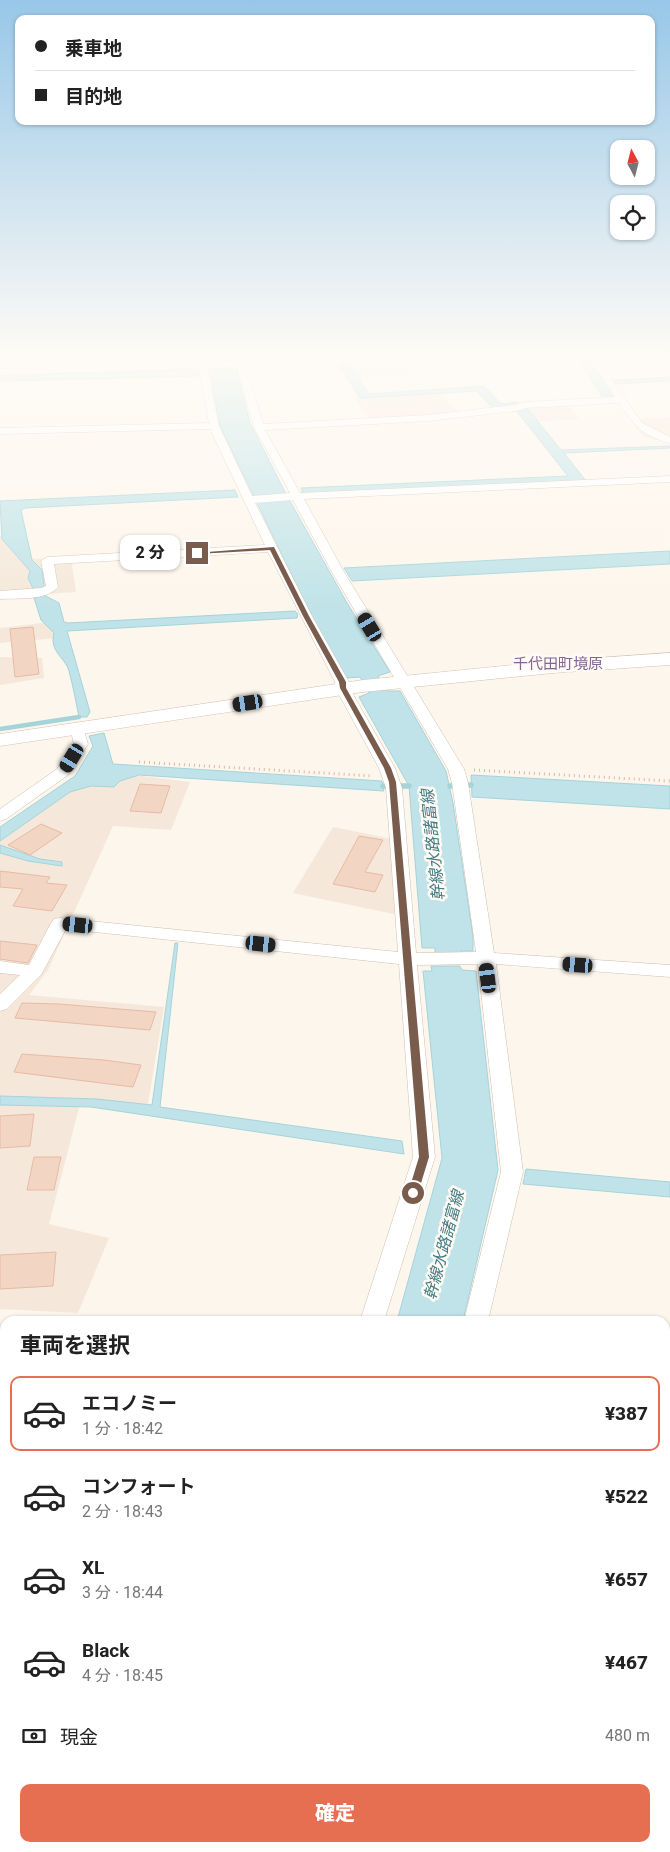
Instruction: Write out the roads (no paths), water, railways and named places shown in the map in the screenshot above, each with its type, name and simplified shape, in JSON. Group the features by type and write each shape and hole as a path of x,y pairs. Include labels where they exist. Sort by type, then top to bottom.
{"street":[{"path":"220,438 304,613 342,682 353,687 392,782 415,959 424,1157 374,1316"},
{"path":"265,438 340,575 394,683 459,780 477,959 512,1172 477,1316"},
{"path":"248,500 296,496 670,479"},
{"path":"0,595 38,593 52,588 47,562 272,548"},
{"path":"0,740 353,687 553,667 670,659"},
{"path":"0,816 64,772 81,744 77,728"},
{"path":"0,1005 35,972 60,923 415,959 477,959 670,971"},
{"path":"0,967 35,972"}],"water":[{"name":"幹線水路諸富線","path":"226,438 258,438 286,494 347,603 390,672 378,676 387,691 400,691 446,771 453,803 473,937 473,951 461,951 462,954 435,953 435,948 422,948 409,786 359,697 369,693 360,677 346,678 310,613"},
{"path":"538,438 552,438 561,450 670,446 670,448 564,453 586,481 303,494 301,488 568,476"},
{"path":"235,490 238,497 25,508 21,510 32,560 42,570 44,585 41,589 42,594 59,603 64,622 295,611 298,614 297,618 67,631 90,712 87,717 79,717 69,671 55,650 54,633 41,620 34,598 36,595 28,578 30,571 2,539 0,501"},
{"path":"670,551 670,564 352,581 344,568"},
{"path":"104,733 113,764 382,781 384,791 139,775 120,781 114,787 91,786 70,792 0,841 0,827 75,776 93,746 89,736"},
{"path":"471,775 670,786 670,809 472,797"},
{"path":"0,845 40,859 62,862 62,866 28,861 0,853"},
{"path":"175,943 178,943 160,1107 402,1141 404,1154 91,1107 0,1105 0,1096 97,1099 152,1105"},
{"name":"幹線水路諸富線","path":"431,966 460,966 462,970 476,971 498,1170 464,1316 398,1316 442,1158 423,971 432,971"},
{"path":"526,1169 670,1182 670,1197 523,1184"}],"waterway":[{"path":"0,729 79,717"},
{"path":"450,786 471,785"},
{"path":"383,786 409,786"}],"district":[{"name":"千代田町境原","path":"558,664"}]}
